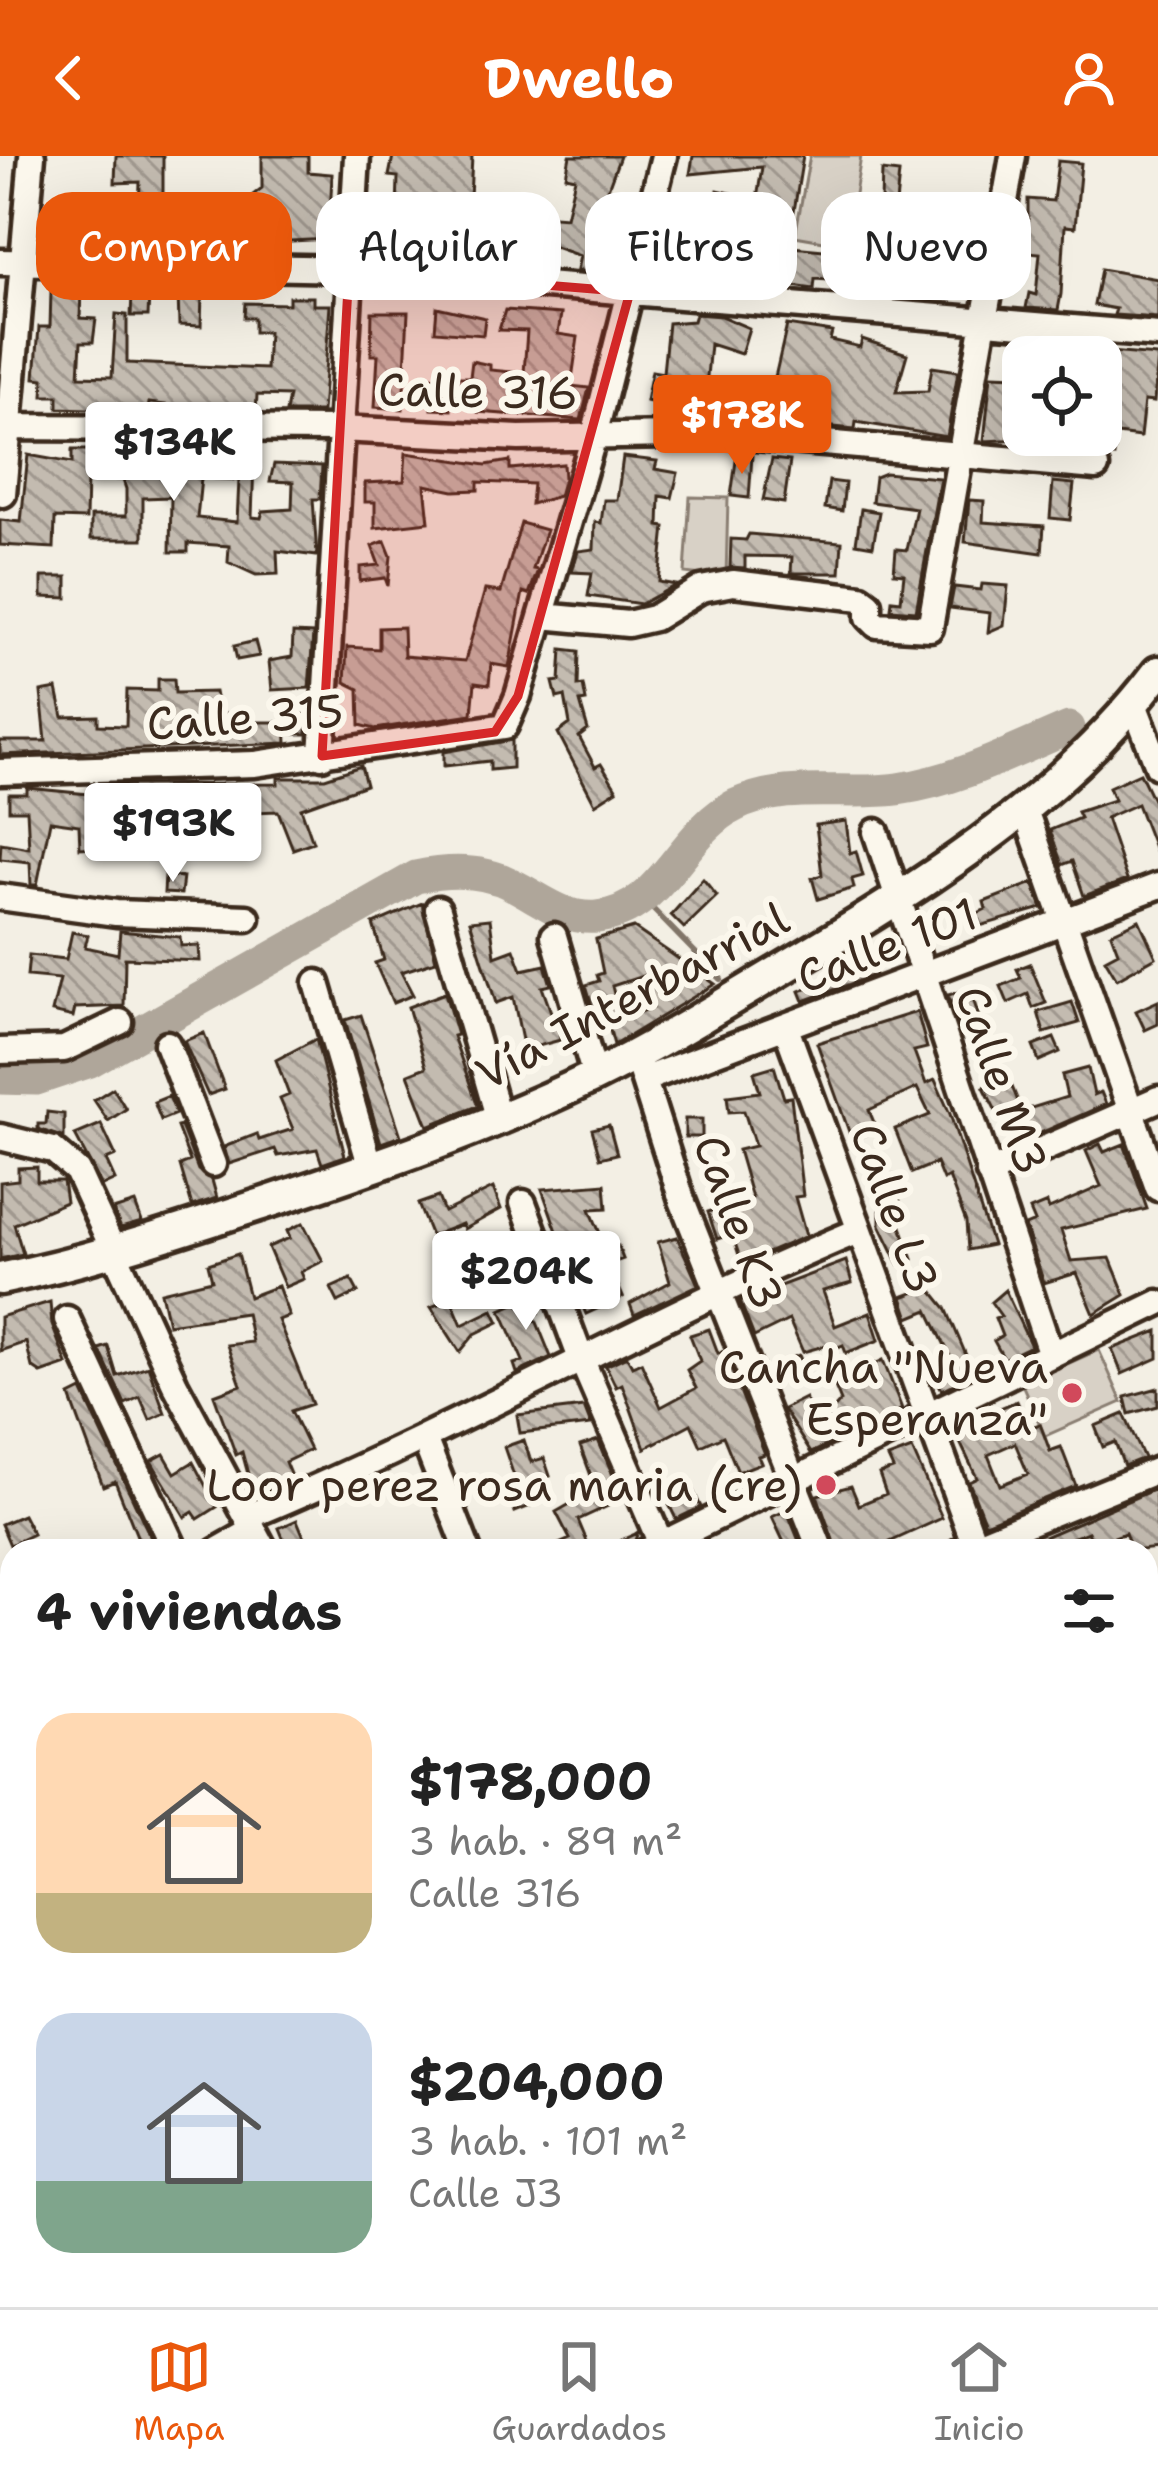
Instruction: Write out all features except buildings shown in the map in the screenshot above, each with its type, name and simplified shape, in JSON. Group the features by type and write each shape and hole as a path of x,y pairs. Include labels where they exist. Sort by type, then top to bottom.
{"main road":[{"name":"Vía Interbarrial","path":"0,1279 116,1252 370,1168 499,1120 595,1076 639,1067 896,902 1025,810 1134,704 1158,672"}],"street":[{"path":"3,494 11,262 32,156"},
{"path":"355,192 357,156"},
{"path":"655,192 664,156"},
{"path":"628,300 542,616 628,624 654,618 715,584 734,583 861,598 869,604 869,617 877,626 930,628 1013,156"},
{"path":"11,262 316,268"},
{"path":"322,755 348,300"},
{"path":"730,300 1158,335"},
{"name":"Calle 316","path":"4,428 722,434 1096,467"},
{"name":"Calle 315","path":"0,772 255,764 495,732 510,719 542,616"},
{"path":"1134,704 1158,766"},
{"path":"1025,810 1158,1187"},
{"name":"Calle M3","path":"876,832 1051,1354"},
{"name":"Calle 101","path":"639,1067 786,1028 1158,886"},
{"path":"0,898 116,913 247,918"},
{"path":"438,910 499,1120"},
{"path":"554,936 595,1076"},
{"path":"317,983 370,1168"},
{"path":"0,1051 64,1049 120,1022"},
{"name":"Calle L3","path":"786,1028 967,1539"},
{"path":"166,1044 213,1164"},
{"name":"Calle K3","path":"639,1067 717,1289 816,1539"},
{"path":"989,1173 1158,1099"},
{"path":"0,1137 66,1159 116,1252 175,1384 255,1532 580,1356 717,1289 858,1231"},
{"path":"523,1203 651,1539"},
{"path":"673,1539 1158,1303"},
{"path":"67,1319 169,1539"},
{"path":"424,1438 463,1539"},
{"path":"995,1539 1158,1470"}],"highlighted area":[{"path":"349,269 630,292 518,696 495,732 322,756"}],"shaded area":[{"path":"810,156 861,156 855,192 821,192 821,240 797,236"},
{"path":"690,497 728,498 726,578 685,573"},
{"name":"Cancha \"Nueva Esperanza\"","path":"1099,1350 1122,1402 1045,1436 1022,1384"}],"waterway":[{"path":"0,1078 36,1079 90,1061 416,877 453,872 490,876 563,912 585,917 620,912 639,901 700,833 736,805 776,793 877,791 920,785 985,764 1069,728"},
{"path":"643,899 721,979"}],"place":[{"name":"Cancha \"Nueva Esperanza\"","path":"1072,1393"},
{"name":"Loor perez rosa maria (cre)","path":"826,1485"}]}
